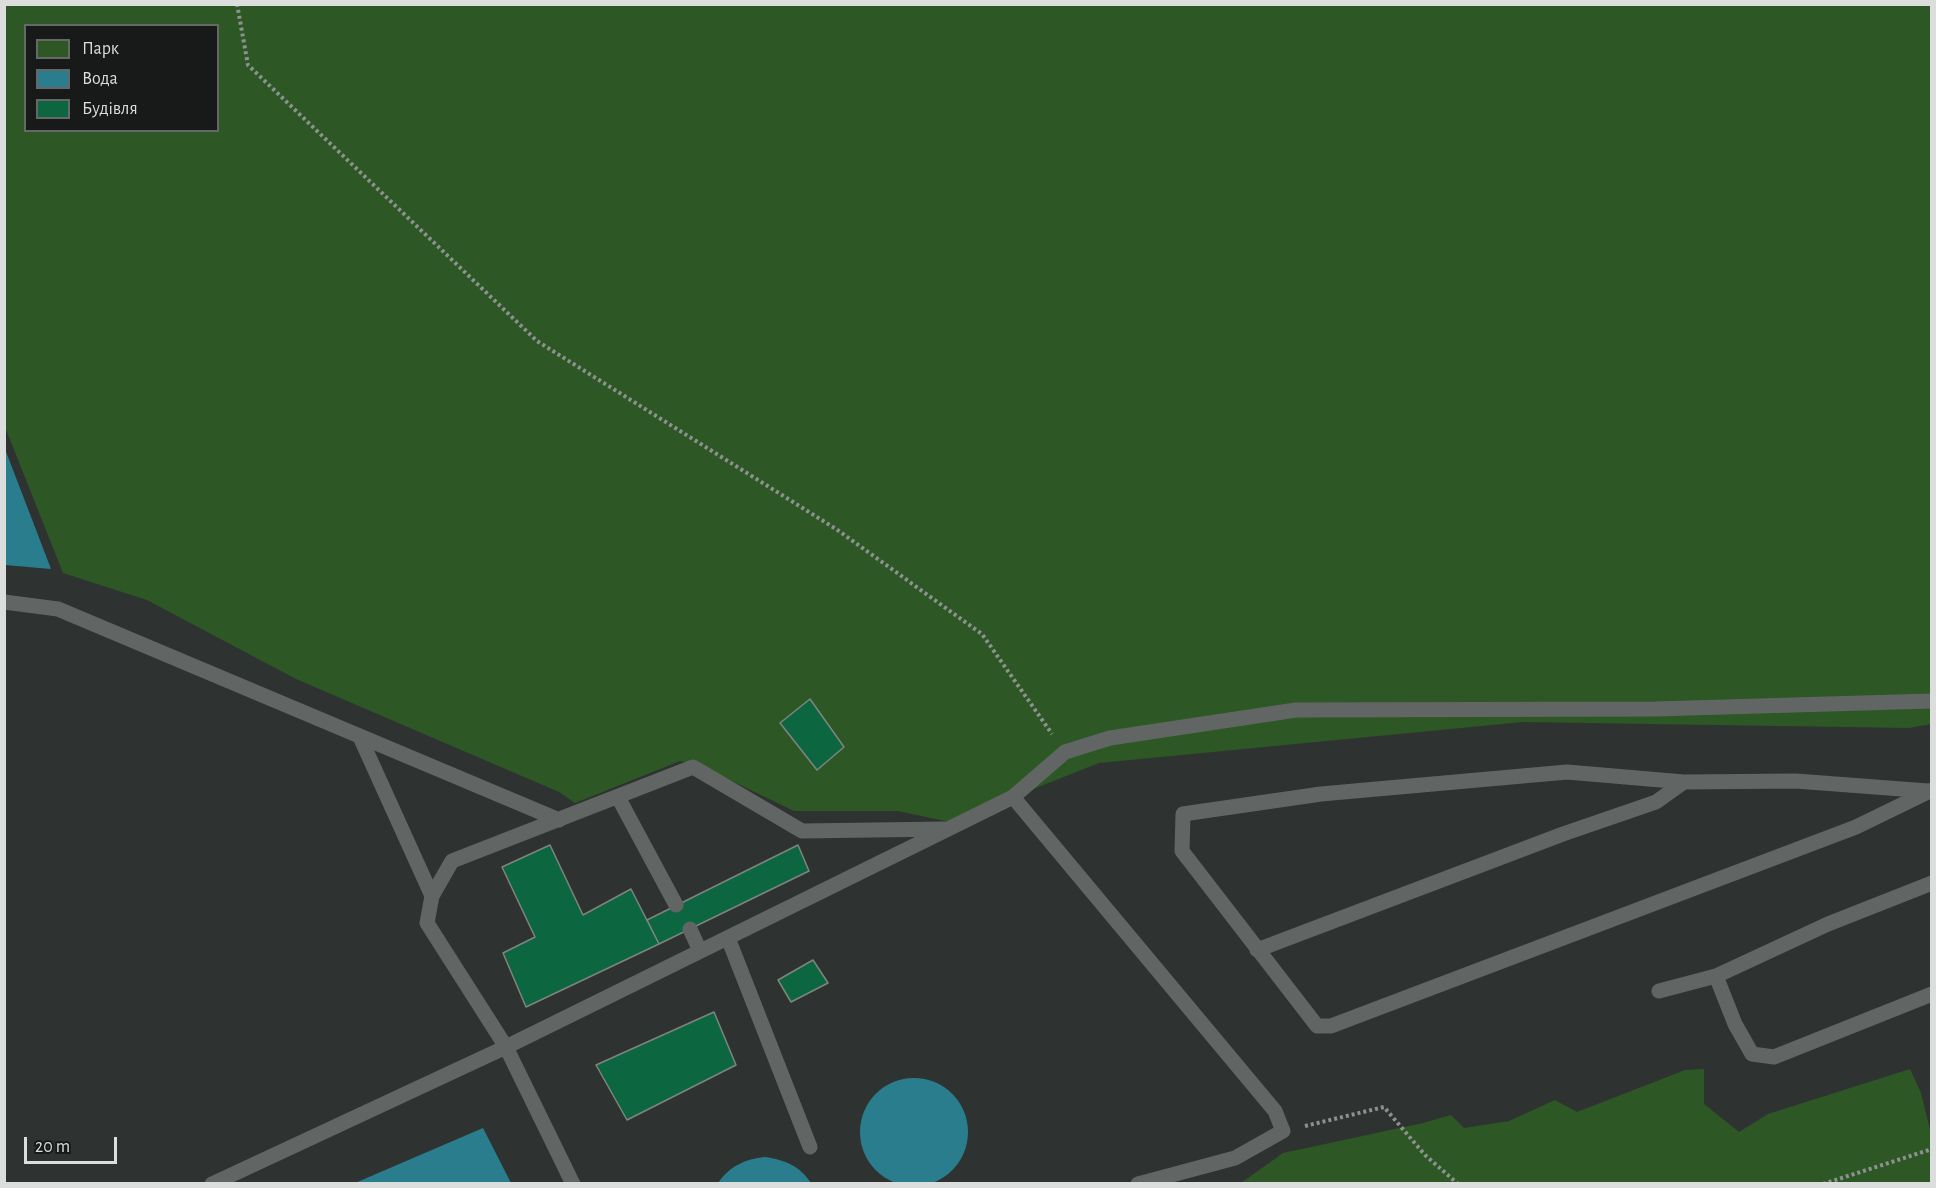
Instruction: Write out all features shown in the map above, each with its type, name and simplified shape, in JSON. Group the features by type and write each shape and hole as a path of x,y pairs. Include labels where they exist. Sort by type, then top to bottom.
{"lane":[{"path":"4,602 58,609 559,820"},
{"path":"212,1184 506,1047 949,829 1013,797 1065,752 1110,738 1296,710 1655,709 1932,701"},
{"path":"360,737 432,896"},
{"path":"573,1184 506,1047 427,923 432,896 452,861 693,767 802,831 949,829"},
{"path":"1567,772 1684,782 1796,781 1930,790 1856,827 1331,1026 1317,1026 1182,851 1183,814 1322,794 1567,772"},
{"path":"1257,951 1563,834 1656,801 1684,782"},
{"path":"618,797 676,905"},
{"path":"1013,797 1275,1111 1283,1131 1235,1158 1138,1184"},
{"path":"1659,991 1716,976 1828,924 1932,883"},
{"path":"690,929 700,951"},
{"path":"728,938 810,1148"},
{"path":"1716,976 1735,1024 1752,1054 1774,1057 1932,994"}],"path":[{"path":"237,4 249,65 537,341 836,529 981,634 1065,752"},
{"path":"1283,1131 1384,1107 1425,1155 1458,1184"},
{"path":"1823,1184 1932,1149"}],"green space":[{"path":"5,5 1931,5 1931,724 1909,728 1523,722 1099,763 950,822 898,811 794,811 701,766 680,761 575,803 559,792 296,679 147,600 63,573 5,427"},
{"path":"1704,1069 1704,1104 1739,1132 1768,1114 1910,1069 1921,1093 1931,1134 1931,1183 1241,1183 1283,1153 1451,1115 1464,1128 1509,1121 1555,1100 1577,1112 1685,1070"}],"water":[{"path":"5,449 51,569 5,565"},
{"path":"914,1078 935,1082 952,1094 964,1111 968,1132 964,1153 952,1170 935,1182 914,1186 893,1182 876,1170 864,1153 860,1132 864,1111 876,1094 893,1082"},
{"path":"483,1128 511,1183 355,1183"},
{"path":"765,1157 791,1165 802,1172 811,1183 718,1183 738,1164"}],"building":[{"path":"810,699 844,747 817,770 780,723"},
{"path":"550,845 583,915 631,889 659,944 526,1007 503,953 535,937 502,867"},
{"path":"798,845 809,871 659,944 647,920"},
{"path":"813,960 828,983 791,1002 778,980"},
{"path":"714,1012 736,1065 627,1120 596,1065"}]}
